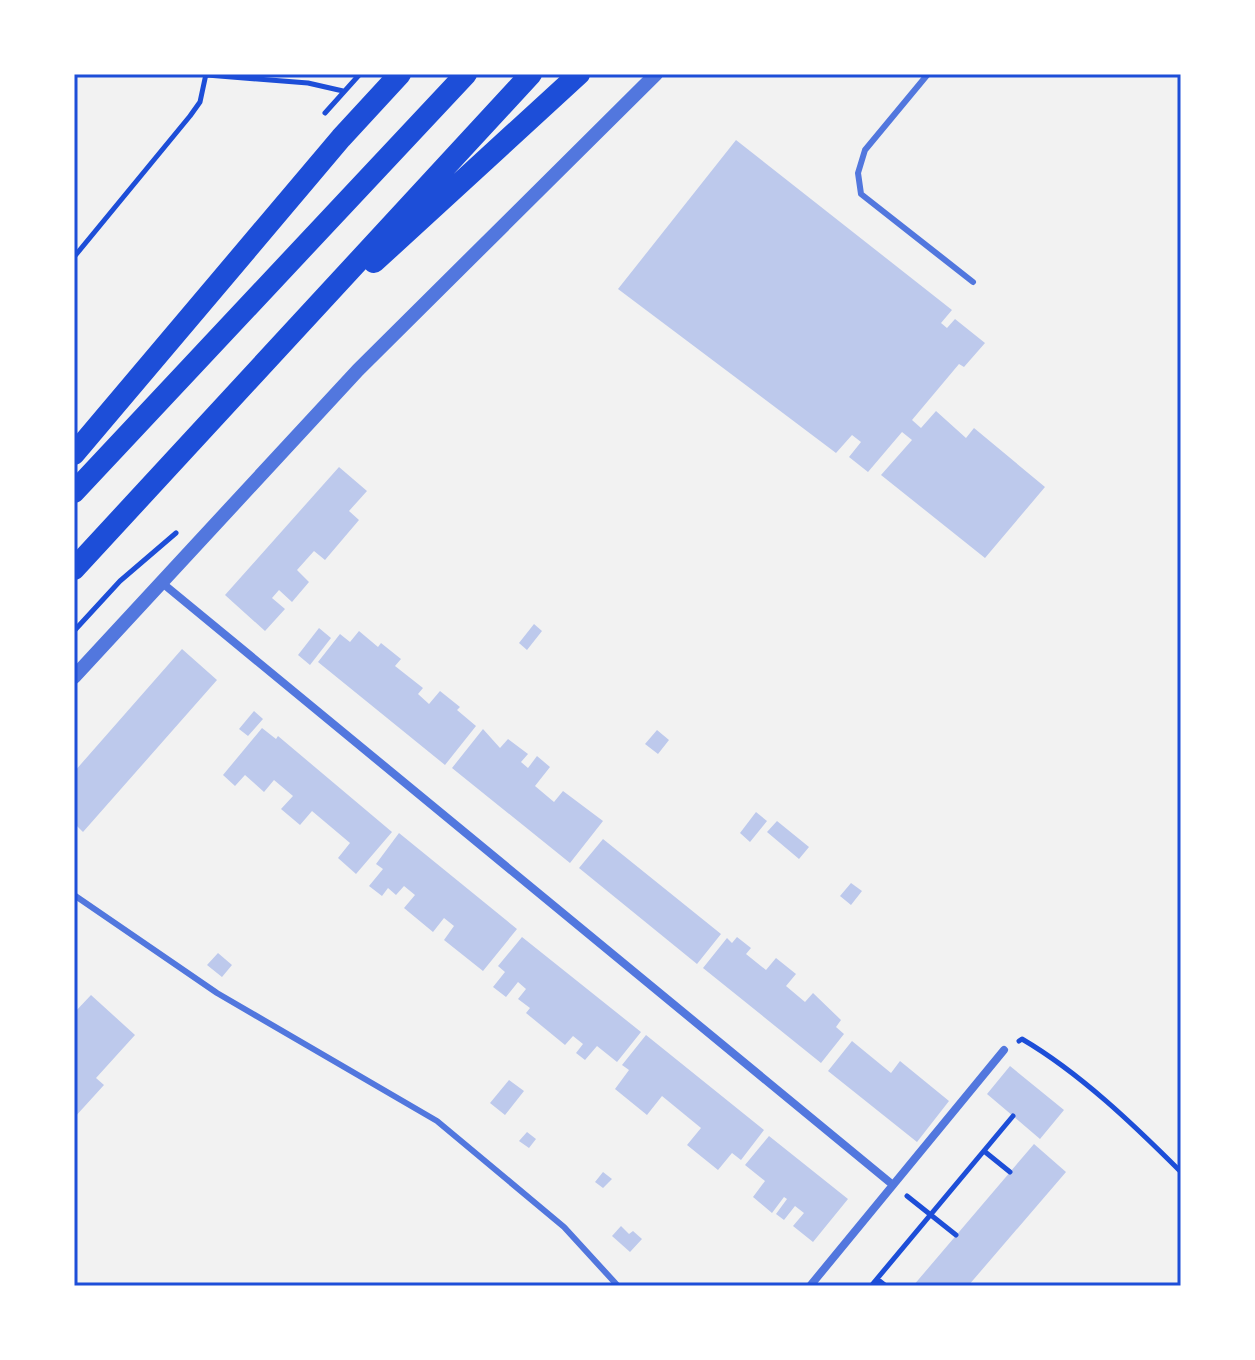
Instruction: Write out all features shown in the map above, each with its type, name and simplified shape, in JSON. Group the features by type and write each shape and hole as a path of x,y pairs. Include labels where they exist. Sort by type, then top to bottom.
{"highway":[{"path":"74,454 341,138 400,74"},
{"path":"74,492 466,74"},
{"path":"74,569 531,74"},
{"path":"253,373 579,74"}],"street":[{"path":"74,677 358,370 656,74"},
{"path":"161,582 893,1185"},
{"path":"810,1286 1004,1050"}],"lane":[{"path":"928,74 865,150 858,173 861,194 973,282"},
{"path":"74,895 217,993 437,1121 564,1227 618,1286"}],"path":[{"path":"74,257 190,116 200,102 206,74 308,83 343,91"},
{"path":"74,631 120,581 175,532 180,536"},
{"path":"1004,1050 1022,1039 1043,1051 1145,1135 1181,1172"},
{"path":"871,1286 1013,1116"},
{"path":"984,1151 1010,1172"},
{"path":"893,1185 956,1235"},
{"path":"877,1279 886,1286"}],"building":[{"path":"736,140 952,310 941,323 947,328 955,319 985,343 964,367 959,364 912,420 921,428 936,411 966,438 974,428 1045,487 985,558 881,475 912,440 902,432 868,472 849,457 861,442 852,435 836,453 618,289"},
{"path":"339,467 367,491 349,511 359,520 325,560 314,551 297,570 309,582 292,602 279,590 272,598 285,609 265,631 225,595"},
{"path":"534,624 542,631 527,650 519,643"},
{"path":"319,628 331,638 310,665 298,655"},
{"path":"359,631 378,647 381,643 401,659 395,666 423,688 418,694 429,704 440,691 460,707 457,710 476,726 445,765 318,662 340,634 350,642"},
{"path":"182,649 217,680 83,832 74,823 74,772"},
{"path":"254,711 263,719 248,736 239,729"},
{"path":"262,728 276,739 278,736 392,832 356,874 338,858 350,843 312,811 300,825 281,809 293,796 274,780 264,792 245,775 235,786 223,775"},
{"path":"483,729 500,748 508,739 528,754 521,762 528,768 537,756 550,767 535,786 554,802 563,791 603,821 570,863 452,768"},
{"path":"657,730 669,740 658,754 645,744"},
{"path":"756,812 767,821 750,842 740,833"},
{"path":"777,821 809,847 799,859 767,832"},
{"path":"399,833 517,929 483,971 444,940 454,926 444,918 433,932 404,908 415,895 404,886 396,895 388,888 382,896 369,886 383,869 376,864"},
{"path":"603,839 721,934 697,964 579,868"},
{"path":"851,883 862,891 851,905 840,896"},
{"path":"522,937 641,1032 617,1062 597,1046 585,1060 576,1053 583,1044 573,1036 565,1045 526,1013 530,1008 518,999 526,989 518,982 506,997 493,987 505,972 498,966"},
{"path":"737,937 751,948 746,954 766,970 776,958 796,974 786,986 805,1002 813,993 841,1020 836,1027 844,1034 821,1063 703,968 727,938 732,943"},
{"path":"218,953 232,965 222,977 207,965"},
{"path":"91,995 135,1035 96,1078 104,1085 74,1118 74,1013"},
{"path":"646,1035 764,1130 741,1160 732,1153 718,1170 687,1145 701,1128 662,1096 647,1115 615,1089 629,1070 622,1065"},
{"path":"852,1041 891,1073 900,1061 949,1101 917,1142 828,1071"},
{"path":"1010,1066 1064,1110 1040,1139 987,1094"},
{"path":"509,1080 524,1091 505,1115 490,1103"},
{"path":"527,1132 536,1139 529,1148 519,1141"},
{"path":"769,1136 848,1199 813,1242 793,1226 804,1213 795,1206 784,1220 776,1214 787,1199 784,1197 772,1213 753,1197 765,1181 745,1165"},
{"path":"1034,1144 1066,1172 968,1286 913,1286"},
{"path":"603,1172 612,1179 603,1188 595,1182"},
{"path":"621,1226 629,1234 633,1231 642,1239 630,1252 612,1236"}]}
